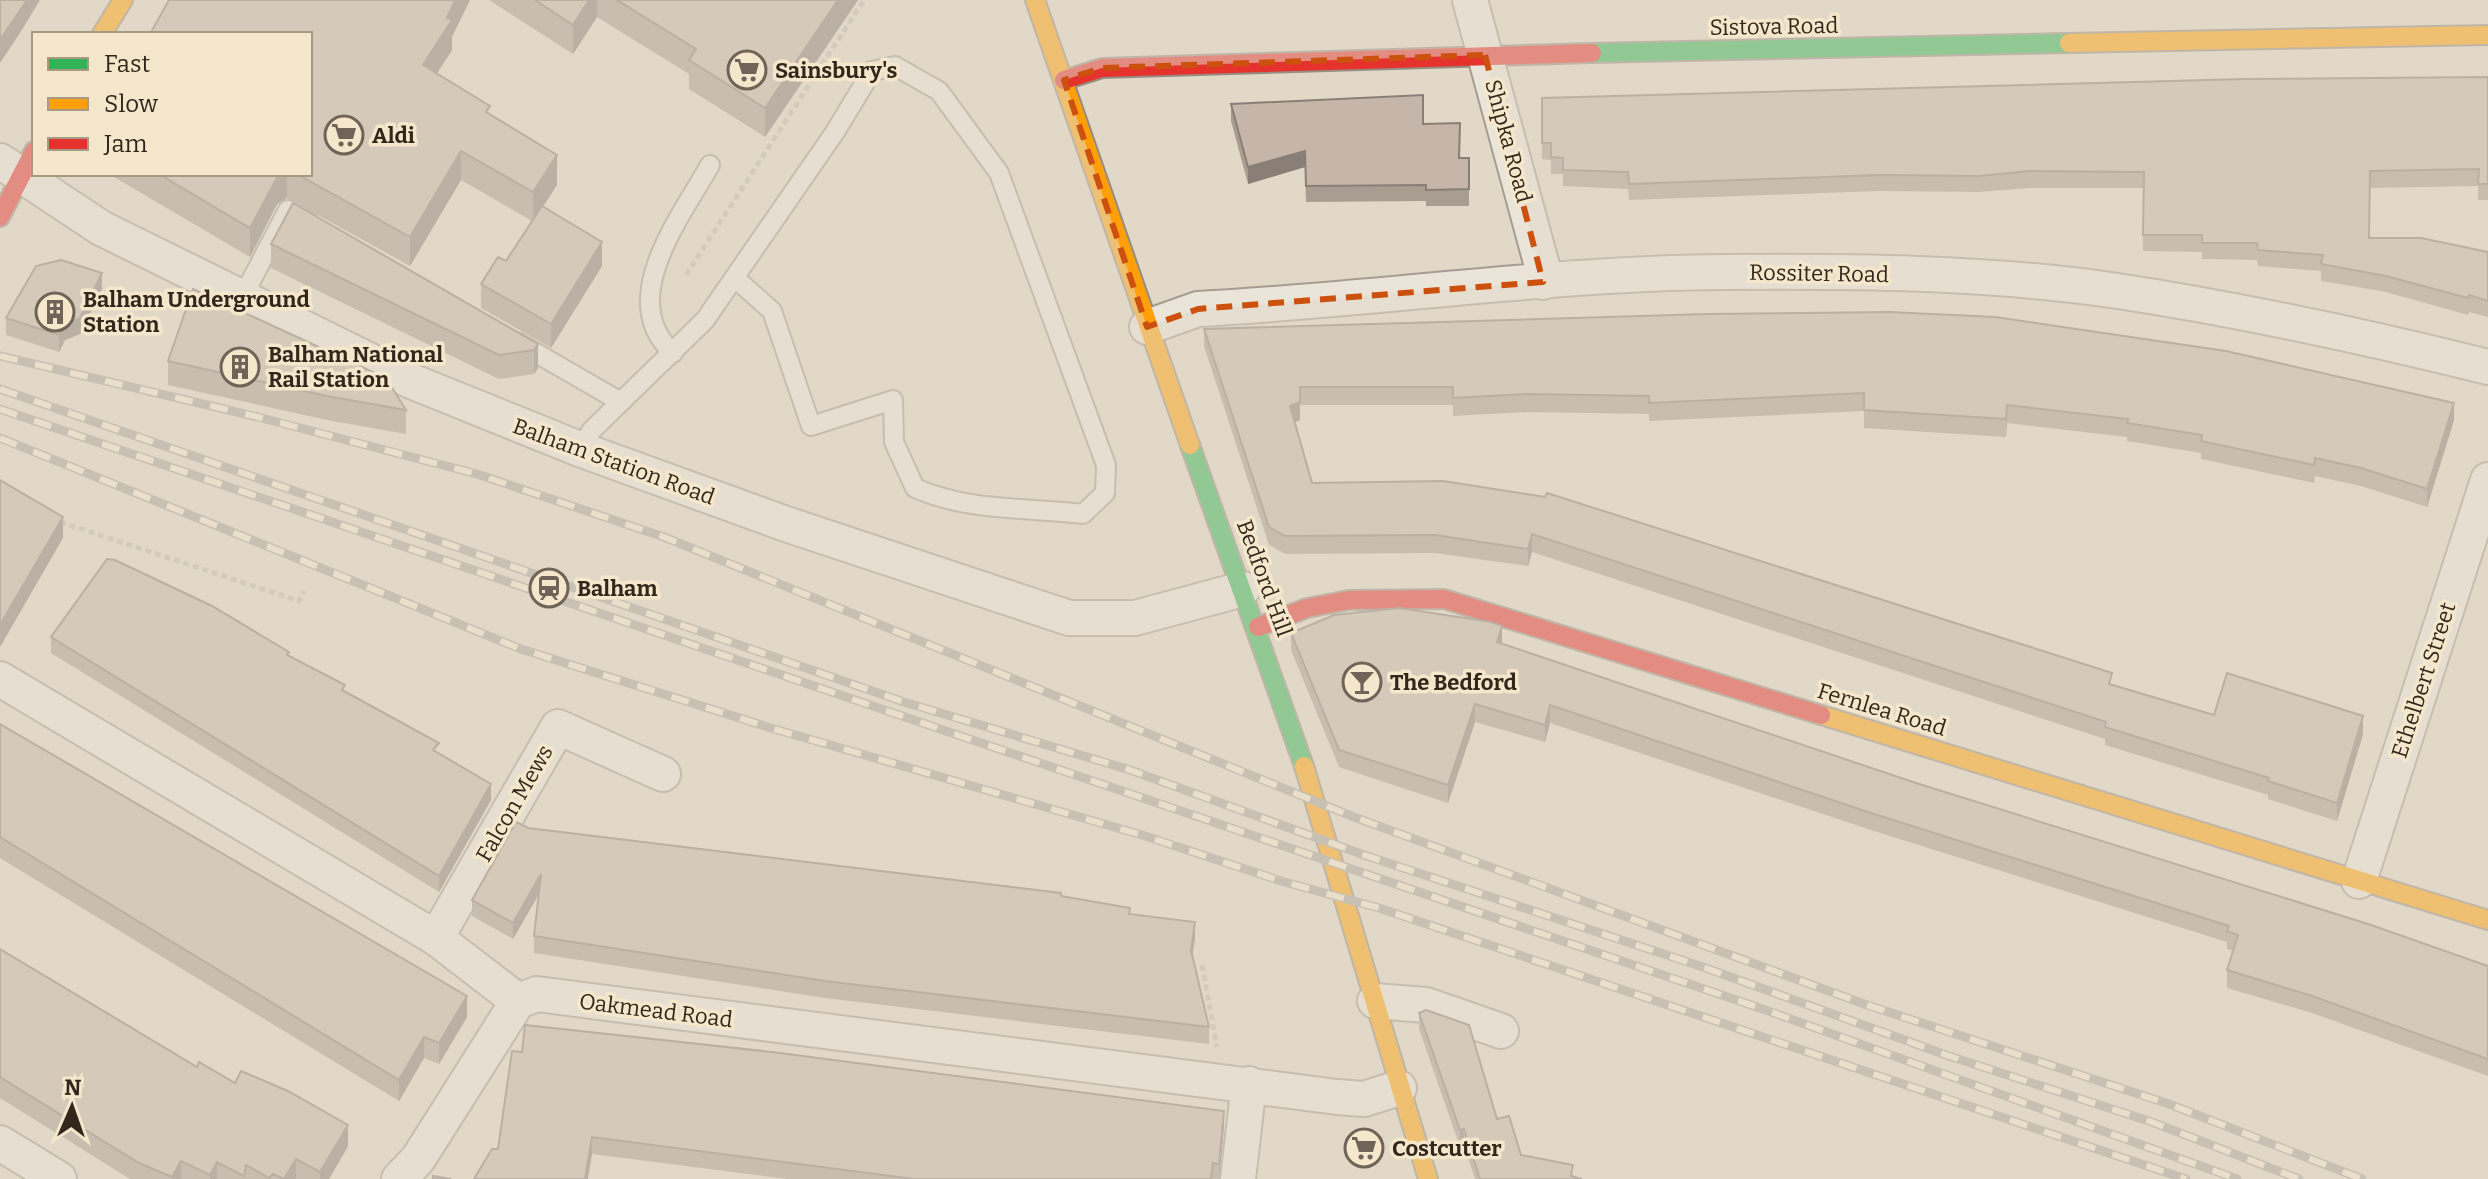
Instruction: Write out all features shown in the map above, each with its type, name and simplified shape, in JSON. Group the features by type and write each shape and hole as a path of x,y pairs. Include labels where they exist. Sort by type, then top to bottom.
{"main road":[{"path":"103,32 123,0"},
{"name":"Bedford Hill","path":"1035,0 1147,327 1258,627 1318,804 1428,1179"},
{"name":"Sistova Road","path":"1064,80 1102,68 1485,55 2488,35"},
{"path":"0,217 18,163"},
{"name":"Fernlea Road","path":"1258,627 1321,601 1368,597 1444,599 2488,920"}],"street":[{"name":"Shipka Road","path":"1470,0 1542,266 1543,282"},
{"name":"Balham Station Road","path":"35,176 101,228 411,381 582,450 786,524 1069,618 1135,618 1243,589"},
{"name":"Rossiter Road","path":"1147,327 1198,309 1543,282 1724,272 1915,274 2108,290 2321,325 2488,367"},
{"name":"Ethelbert Street","path":"2359,881 2488,480"},
{"path":"0,679 436,938 518,1001 418,1159 399,1179"},
{"name":"Falcon Mews","path":"436,938 558,727 663,774"},
{"name":"Oakmead Road","path":"518,1001 537,994 1364,1099 1399,1088"},
{"path":"1375,1001 1426,1005 1501,1031"},
{"path":"1238,1179 1249,1084"},
{"path":"0,1143 59,1179"}],"lane":[{"path":"582,450 591,431 705,320 736,279 872,71 895,66 939,91 999,173 1106,465 1105,493 1083,514 985,509 941,500 915,488 894,442 893,400 811,426 772,311 736,279"},
{"path":"673,353 658,339 649,297 656,263 710,165"},
{"path":"242,298 288,210 330,234"},
{"path":"495,329 621,402"}],"path":[{"path":"705,320 678,287 864,0"},
{"path":"55,520 299,601 304,591"},
{"path":"1202,965 1218,1050 1249,1084"}],"highlighted area":[{"path":"1485,55 1543,282 1198,309 1147,327 1064,80 1102,68"}],"building":[{"path":"0,0 27,0 0,40"},
{"path":"169,0 455,0 447,18 452,20 423,65 490,106 486,112 557,155 533,192 461,151 410,237 301,176 312,176 312,32 151,32"},
{"path":"535,0 589,0 573,25"},
{"name":"Sainsbury's","path":"617,0 838,0 765,108 689,60 696,49"},
{"path":"2488,77 2488,184 2478,184 2479,169 2370,171 2369,238 2421,238 2488,252 2488,301 2321,264 2323,255 2258,250 2257,243 2202,243 2202,235 2143,235 2144,172 2030,171 1978,176 1879,175 1629,184 1628,172 1563,170 1563,158 1551,157 1551,143 1542,143 1542,98 2245,79"},
{"path":"1423,95 1423,124 1460,123 1459,158 1469,158 1469,189 1426,190 1426,185 1306,186 1305,151 1248,167 1231,104"},
{"path":"162,176 278,176 250,228"},
{"path":"293,203 538,344 534,350 499,355 271,244"},
{"path":"542,206 602,242 551,324 481,284 498,257 506,261"},
{"name":"Balham Underground Station","path":"61,260 102,273 80,318 65,324 59,335 6,318 36,266"},
{"path":"193,289 386,378 406,410 168,361"},
{"path":"1890,312 1995,317 2226,351 2454,403 2427,489 2361,468 2315,458 2314,465 2201,441 2202,435 2127,423 2128,419 2007,405 2006,419 1864,410 1864,393 1649,403 1649,396 1527,394 1453,398 1453,387 1300,387 1300,402 1290,406 1312,483 1443,481 1545,497 1547,493 2112,673 2109,684 2214,715 2227,673 2363,716 2337,803 2268,781 2269,778 2105,727 2106,722 1532,534 1528,549 1435,535 1285,536 1269,527 1204,329 1707,314"},
{"path":"0,480 63,517 0,625"},
{"path":"107,559 212,606 289,652 287,655 345,685 342,690 439,743 433,750 491,784 439,876 51,637"},
{"path":"1399,608 1491,622 1502,626 1497,642 1916,783 2368,924 2488,966 2488,1059 2312,996 2227,970 2238,935 2227,931 2229,926 1874,814 1550,705 1545,725 1475,704 1448,785 1339,750 1291,633 1334,615"},
{"path":"0,724 467,996 439,1043 424,1037 399,1080 0,837"},
{"path":"516,822 528,828 1061,893 1061,896 1130,908 1129,914 1195,922 1191,950 1209,1027 825,981 534,936 541,874 513,923 472,900"},
{"path":"0,949 197,1067 199,1062 235,1083 241,1071 288,1091 348,1125 320,1172 296,1159 284,1179 273,1174 269,1178 246,1165 244,1176 217,1162 210,1175 181,1161 172,1177 139,1163 0,1077"},
{"path":"1426,1010 1469,1025 1497,1119 1509,1116 1521,1155 1573,1165 1571,1176 1582,1179 1480,1179 1419,1013"},
{"path":"525,1025 772,1052 1224,1111 1219,1164 1213,1163 1211,1179 914,1179 592,1137 585,1179 474,1179 492,1149 498,1149 512,1051 522,1052"}],"railway":[{"path":"0,356 258,417 477,474 664,537 1354,817 1867,1005 2169,1104 2362,1179"},
{"path":"0,389 904,702 1130,770 1364,855 1703,967 1946,1055 2152,1122 2299,1179"},
{"path":"0,409 1757,1007 2237,1179"},
{"path":"0,438 521,649 771,728 1142,835 1281,881 1379,908 2186,1179"}],"traffic: fast":[{"path":"1592,53 2069,43"},
{"path":"1190,445 1304,766"}],"traffic: slow":[{"path":"103,32 123,0"},
{"path":"1035,0 1190,445"},
{"path":"2069,43 2488,35"},
{"path":"1821,715 2488,920"},
{"path":"1304,766 1428,1179"}],"traffic: jam":[{"path":"1064,80 1102,68 1592,53"},
{"path":"0,217 32,155"},
{"path":"1258,627 1307,608 1349,600 1444,599 1821,715"}],"place":[{"name":"Sainsbury's","path":"747,70"},
{"name":"Aldi","path":"344,135"},
{"name":"Balham Underground Station","path":"55,312"},
{"name":"Balham National Rail Station","path":"240,367"},
{"name":"Balham","path":"549,588"},
{"name":"The Bedford","path":"1362,682"},
{"name":"Costcutter","path":"1364,1148"}]}
